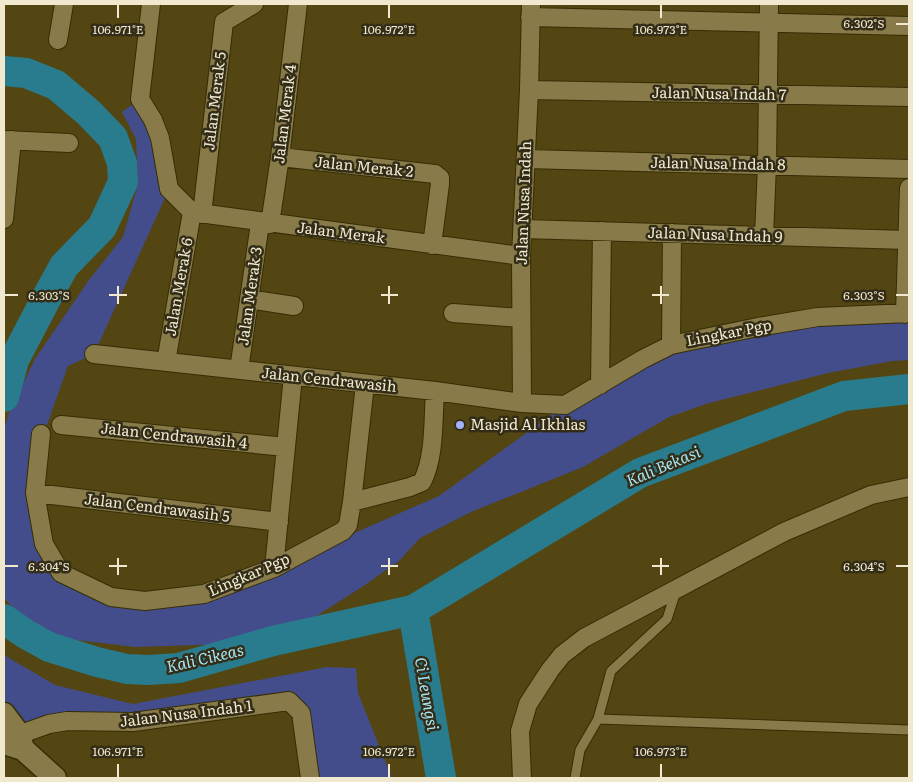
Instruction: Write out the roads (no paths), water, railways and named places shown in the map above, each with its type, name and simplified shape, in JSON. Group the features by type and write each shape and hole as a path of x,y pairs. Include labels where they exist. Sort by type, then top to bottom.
{"street":[{"path":"58,40 64,4"},
{"path":"151,4 140,99 153,120 160,138 170,190 197,213"},
{"name":"Jalan Merak 5","path":"197,213 224,22 254,4"},
{"name":"Jalan Merak 4","path":"265,223 280,158 298,4"},
{"path":"764,236 769,4"},
{"path":"530,10 768,22 909,26"},
{"name":"Jalan Nusa Indah","path":"522,403 522,256 529,90 530,10"},
{"name":"Jalan Nusa Indah 7","path":"529,90 909,97"},
{"path":"4,220 8,140 69,143"},
{"name":"Jalan Merak 2","path":"280,158 435,174 440,178 440,184 432,245"},
{"name":"Jalan Nusa Indah 8","path":"526,159 909,169"},
{"path":"907,314 909,188"},
{"name":"Jalan Merak","path":"197,213 522,256"},
{"name":"Jalan Merak 6","path":"166,362 197,213"},
{"name":"Jalan Merak 3","path":"239,370 249,299 265,223"},
{"name":"Jalan Nusa Indah 9","path":"523,229 908,240"},
{"path":"600,385 602,232"},
{"path":"671,345 672,233"},
{"path":"249,299 294,306"},
{"path":"452,313 521,318"},
{"name":"Lingkar Pgp","path":"565,405 643,359 671,345 758,327 818,318 907,314"},
{"name":"Jalan Cendrawasih","path":"94,354 435,391 522,403 565,405"},
{"path":"274,568 294,376"},
{"name":"Lingkar Pgp","path":"41,434 35,493 44,544 61,573 111,597 145,601 204,594 274,568 343,531 348,525 365,384"},
{"path":"352,502 410,487 422,482 428,468 435,391"},
{"name":"Jalan Cendrawasih 4","path":"61,425 286,447"},
{"path":"522,778 520,731 528,704 562,655 584,638 784,532 871,495 909,487"},
{"name":"Jalan Cendrawasih 5","path":"35,493 279,522"},
{"name":"Jalan Nusa Indah 1","path":"12,741 49,724 58,722 133,722 289,701 301,713 310,778"},
{"path":"4,714 12,741 55,778"}],"lane":[{"path":"575,778 580,750 598,719 611,671 667,619 676,589"},
{"path":"598,719 909,730"}],"waterway":[{"name":"Kali Cikeas","path":"4,71 26,73 56,85 89,113 113,138 122,163 123,182 102,227 64,266 14,360 4,397"},
{"name":"Kali Bekasi","path":"4,619 49,647 127,669 148,670 179,668 273,641 413,610 640,473 844,396 909,389"},
{"name":"Ci Leungsi","path":"413,610 441,778"}],"place":[{"name":"Masjid Al Ikhlas","path":"460,425"}]}
